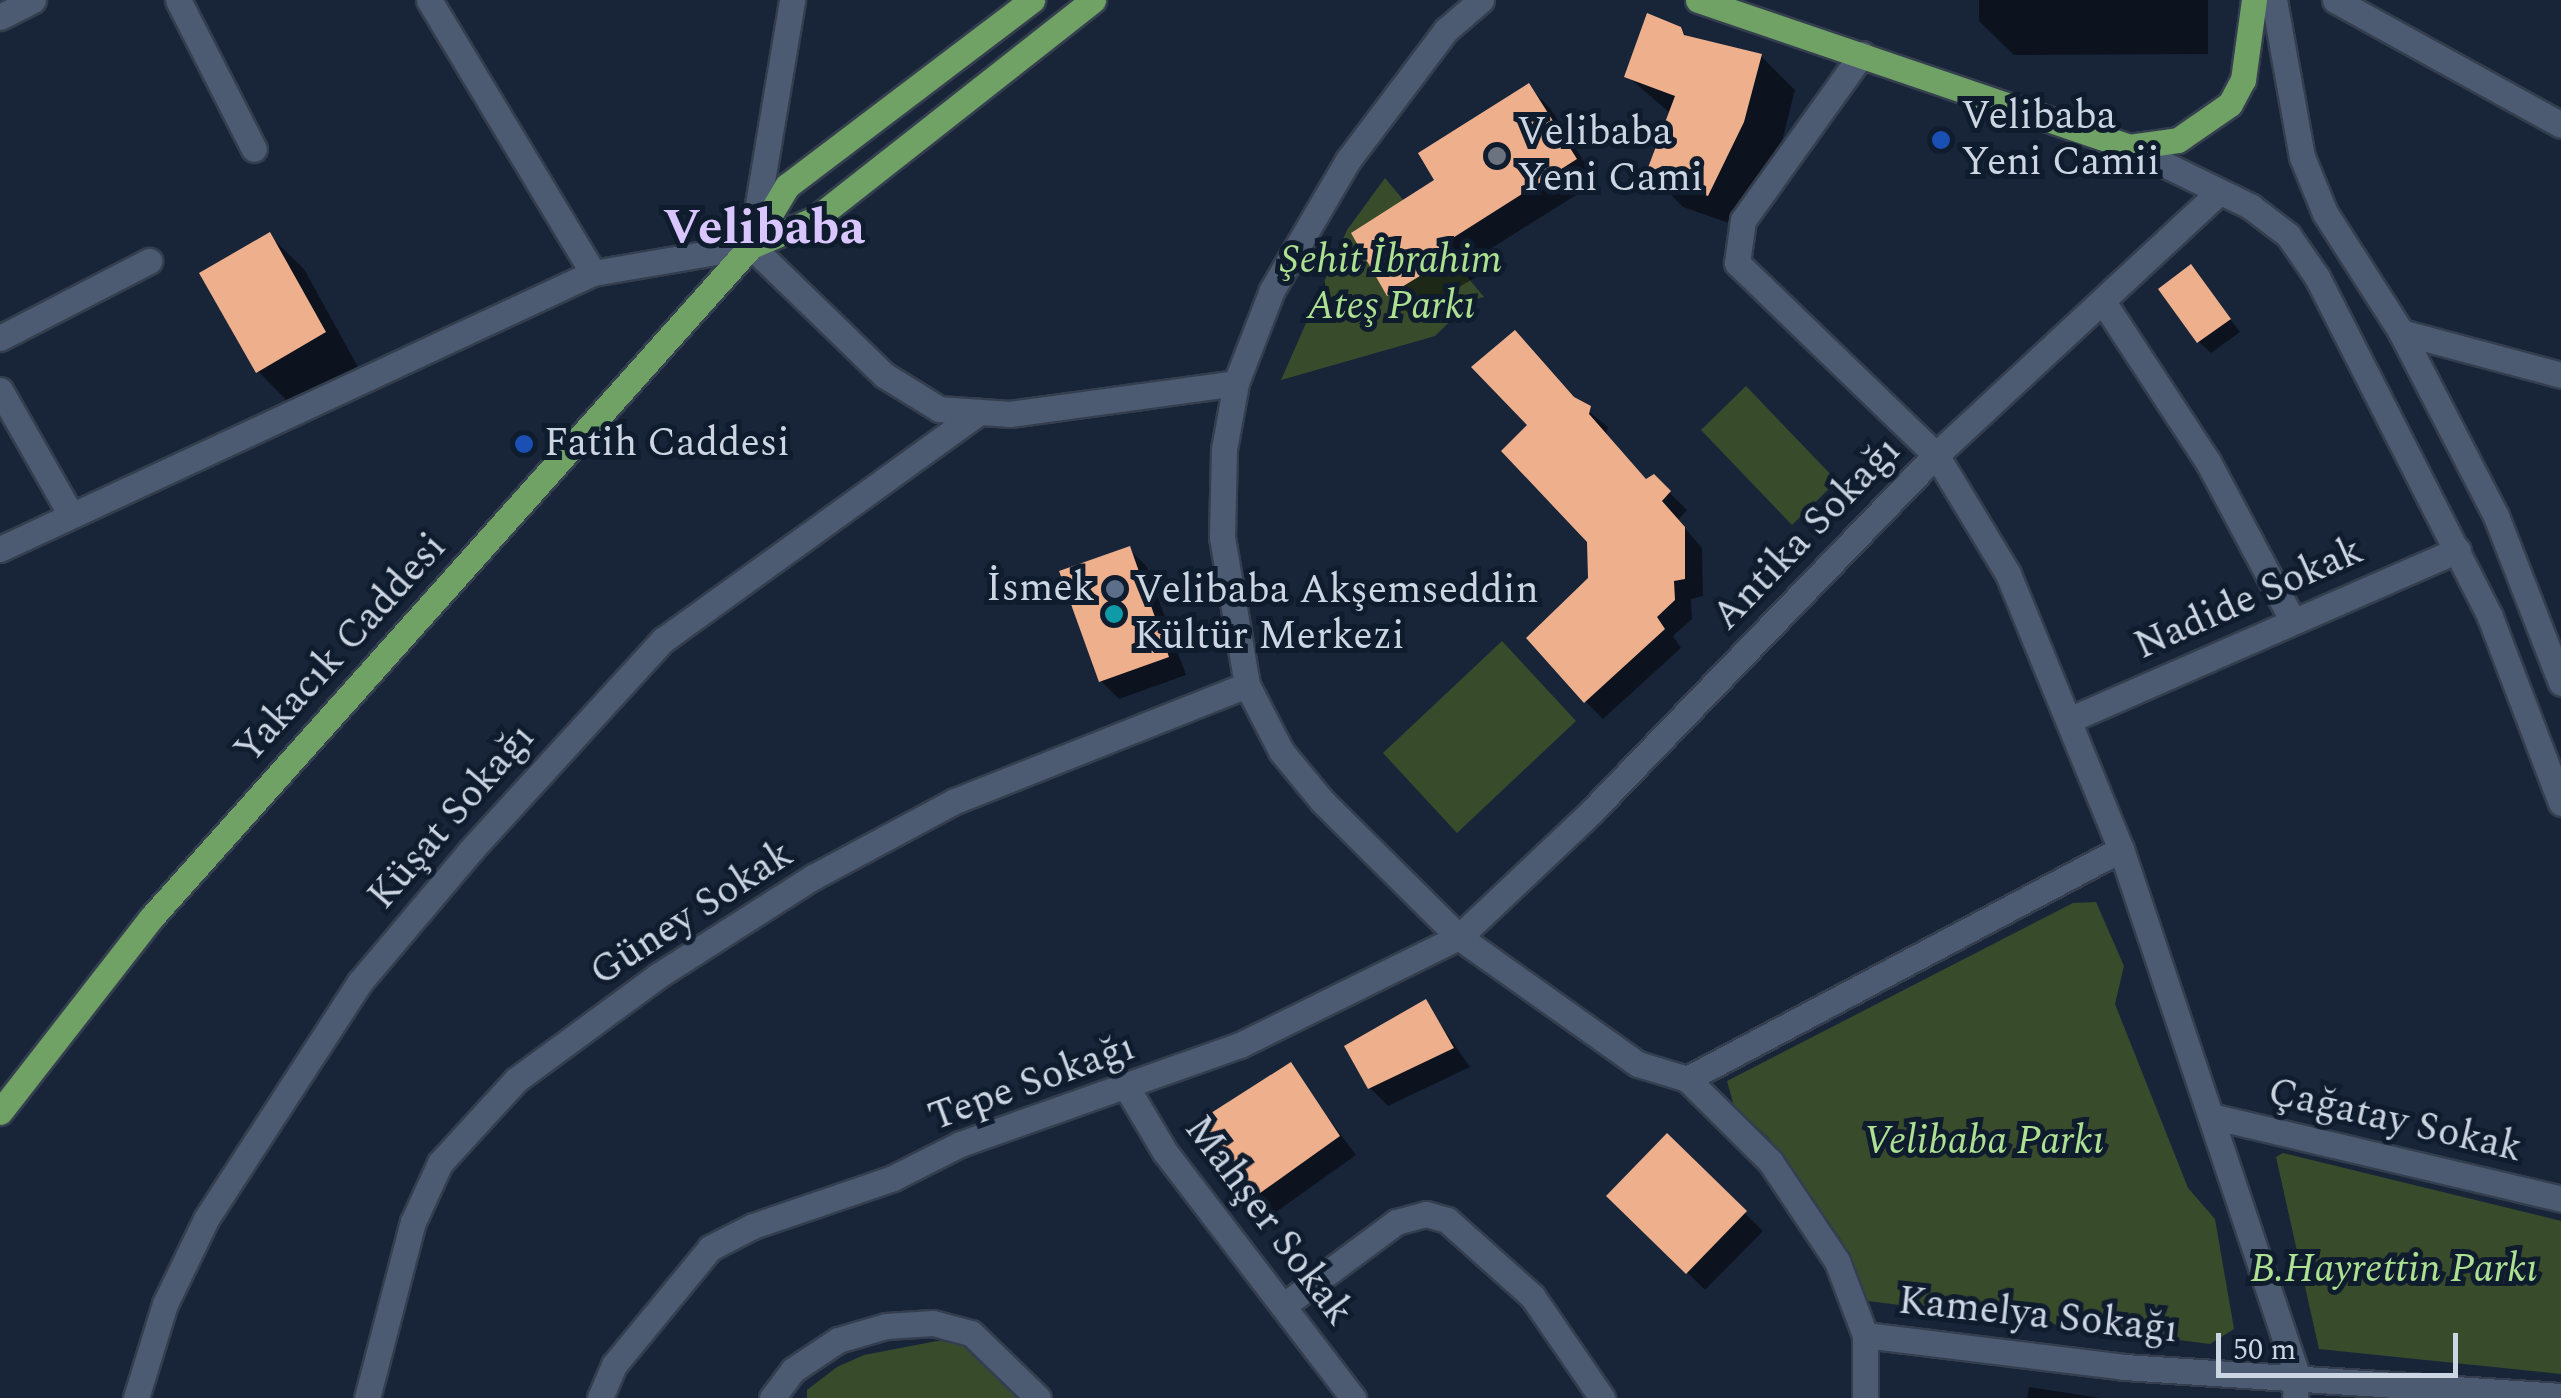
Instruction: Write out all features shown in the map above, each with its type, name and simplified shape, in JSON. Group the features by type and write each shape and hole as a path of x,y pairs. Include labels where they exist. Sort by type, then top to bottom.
{"main road":[{"name":"Yakacık Caddesi","path":"0,1112 151,918 752,246 787,186 1032,0"},
{"name":"Yakacık Caddesi","path":"752,246 815,219 1093,0"},
{"path":"1698,0 2130,148 2178,140 2230,104 2243,80 2254,0"}],"street":[{"path":"0,17 33,0"},
{"path":"178,0 254,149"},
{"path":"429,0 593,273"},
{"path":"752,246 792,0"},
{"path":"1481,0 1424,56 1348,160 1272,290 1236,383 1224,450 1222,538 1247,685 1281,751 1322,800 1459,937 1638,1064 1687,1078 1728,1114 1803,1204 1836,1261 1866,1336 1864,1398"},
{"path":"2274,0 2302,157 2325,213 2401,332 2496,516 2561,684"},
{"path":"2335,0 2561,125"},
{"path":"1862,54 1743,220 1737,263 1936,454 2008,574 2071,718 2120,850 2211,1116 2296,1386"},
{"path":"2130,148 2220,192 2288,235 2317,277 2458,550 2523,690 2561,803"},
{"name":"Antika Sokağı","path":"1459,937 1591,812 1936,454 2220,192"},
{"path":"0,548 593,273 752,246"},
{"path":"752,246 884,376 939,408 979,412 1096,406 1154,390 1236,383"},
{"path":"0,338 149,262"},
{"path":"2104,302 2208,462 2292,620"},
{"path":"2401,332 2561,375"},
{"path":"0,390 71,514"},
{"name":"Küşat Sokağı","path":"136,1398 165,1304 206,1219 360,982 471,850 662,640 979,412"},
{"name":"Nadide Sokak","path":"2071,718 2458,550"},
{"name":"Güney Sokak","path":"367,1398 413,1222 440,1163 516,1080 659,975 845,860 955,801 1247,685"},
{"path":"1687,1078 2120,850"},
{"name":"Tepe Sokağı","path":"600,1398 614,1365 648,1318 710,1248 753,1226 892,1178 960,1144 1126,1088 1308,1015 1459,937"},
{"name":"Mahşer Sokak","path":"1126,1088 1165,1152 1353,1398"},
{"name":"Çağatay Sokak","path":"2211,1116 2561,1199"},
{"path":"1283,1306 1396,1222 1426,1214 1447,1220 1532,1296 1602,1398"},
{"path":"772,1398 793,1370 838,1340 886,1326 932,1323 972,1333 1038,1398"},
{"name":"Kamelya Sokağı","path":"1866,1336 2296,1386 2561,1396"}],"green space":[{"name":"Şehit İbrahim Ateş Parkı","path":"1385,178 1484,297 1472,300 1435,336 1281,380 1347,230"},
{"path":"1746,386 1837,481 1792,525 1701,430"},
{"path":"1502,641 1576,721 1457,833 1383,753"},
{"name":"Velibaba Parkı","path":"2096,902 2124,966 2115,1004 2188,1188 2215,1219 2234,1329 2210,1344 1868,1301 1840,1238 1769,1138 1734,1106 1727,1081 2073,903"},
{"name":"B.Hayrettin Parkı","path":"2283,1153 2561,1221 2561,1374 2319,1349 2276,1157"},
{"path":"937,1341 959,1342 1020,1398 807,1398 807,1390 837,1367 864,1355"}],"building":[{"path":"1647,13 1681,27 1684,35 1762,54 1744,122 1708,196 1646,173 1675,96 1624,77"},
{"name":"Velibaba Yeni Cami","path":"1529,83 1577,159 1448,241 1456,254 1387,296 1351,233 1434,180 1418,153"},
{"path":"270,232 326,332 256,373 199,273"},
{"path":"2191,264 2231,319 2197,343 2158,289"},
{"path":"1515,330 1574,397 1591,406 1589,414 1646,479 1654,474 1671,491 1662,501 1685,527 1685,579 1674,581 1675,600 1657,617 1665,629 1584,703 1526,638 1588,578 1587,542 1501,451 1527,425 1471,367"},
{"name":"Velibaba Akşemseddin Kültür Merkezi","path":"1130,546 1169,657 1099,682 1059,571"},
{"path":"1426,999 1454,1048 1368,1089 1344,1046"},
{"path":"1291,1062 1340,1136 1239,1208 1186,1129"},
{"path":"1667,1133 1747,1211 1686,1274 1606,1196"}],"place":[{"name":"Velibaba Yeni Camii","path":"1941,140"},
{"name":"Velibaba Yeni Cami","path":"1497,156"},
{"name":"Fatih Caddesi","path":"524,444"},
{"name":"İsmek","path":"1115,589"},
{"name":"Velibaba Akşemseddin Kültür Merkezi","path":"1114,614"}],"district":[{"name":"Velibaba","path":"764,229"}]}
